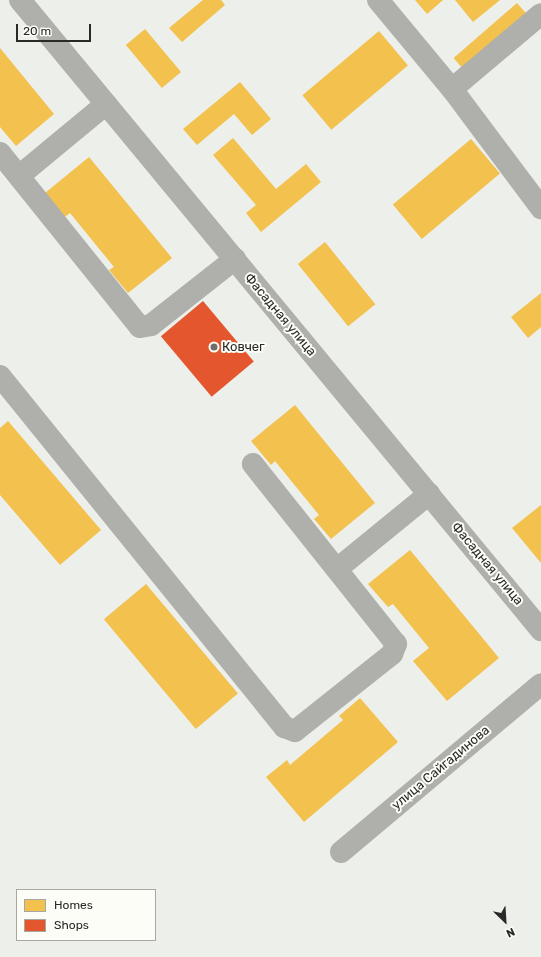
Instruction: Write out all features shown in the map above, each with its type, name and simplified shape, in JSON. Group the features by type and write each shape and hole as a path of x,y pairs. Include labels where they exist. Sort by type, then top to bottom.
{"street":[{"name":"Фасадная улица","path":"20,0 541,630"},
{"path":"378,0 452,89 541,208"},
{"path":"452,89 541,14"},
{"path":"19,176 106,104"},
{"path":"0,153 140,327 151,325 235,259"},
{"path":"0,376 289,730 300,728 395,650 394,638 253,464"},
{"path":"337,569 429,494"},
{"name":"улица Сайгадинова","path":"341,852 541,684"}],"building: Homes":[{"path":"203,0 221,0 225,5 182,42 169,28"},
{"path":"415,0 443,0 427,14"},
{"path":"455,0 500,0 473,22"},
{"path":"517,3 529,17 465,72 454,58"},
{"path":"145,29 181,72 162,88 126,45"},
{"path":"379,31 408,65 331,130 302,95"},
{"path":"0,48 54,114 16,146 0,127"},
{"path":"240,82 271,119 252,135 234,114 197,145 183,129"},
{"path":"233,138 276,189 306,164 321,182 261,232 246,213 256,205 213,155"},
{"path":"471,139 500,173 422,239 393,205"},
{"path":"89,157 172,258 128,293 109,270 114,267 70,213 65,217 45,193"},
{"path":"325,242 375,304 348,326 298,264"},
{"path":"541,293 541,327 528,338 511,317"},
{"path":"295,405 375,503 331,539 314,519 319,515 275,461 271,465 251,441"},
{"path":"8,421 101,530 60,565 0,495 0,428"},
{"path":"541,505 541,563 512,528"},
{"path":"410,550 499,658 447,701 413,661 429,648 393,604 388,607 368,584"},
{"path":"146,584 238,694 196,729 104,619"},
{"path":"360,698 398,742 304,822 266,777 287,760 290,765 343,720 339,716"}],"building: Shops":[{"path":"203,301 254,362 212,397 161,336"}],"place":[{"name":"Ковчег","path":"214,347"}]}
